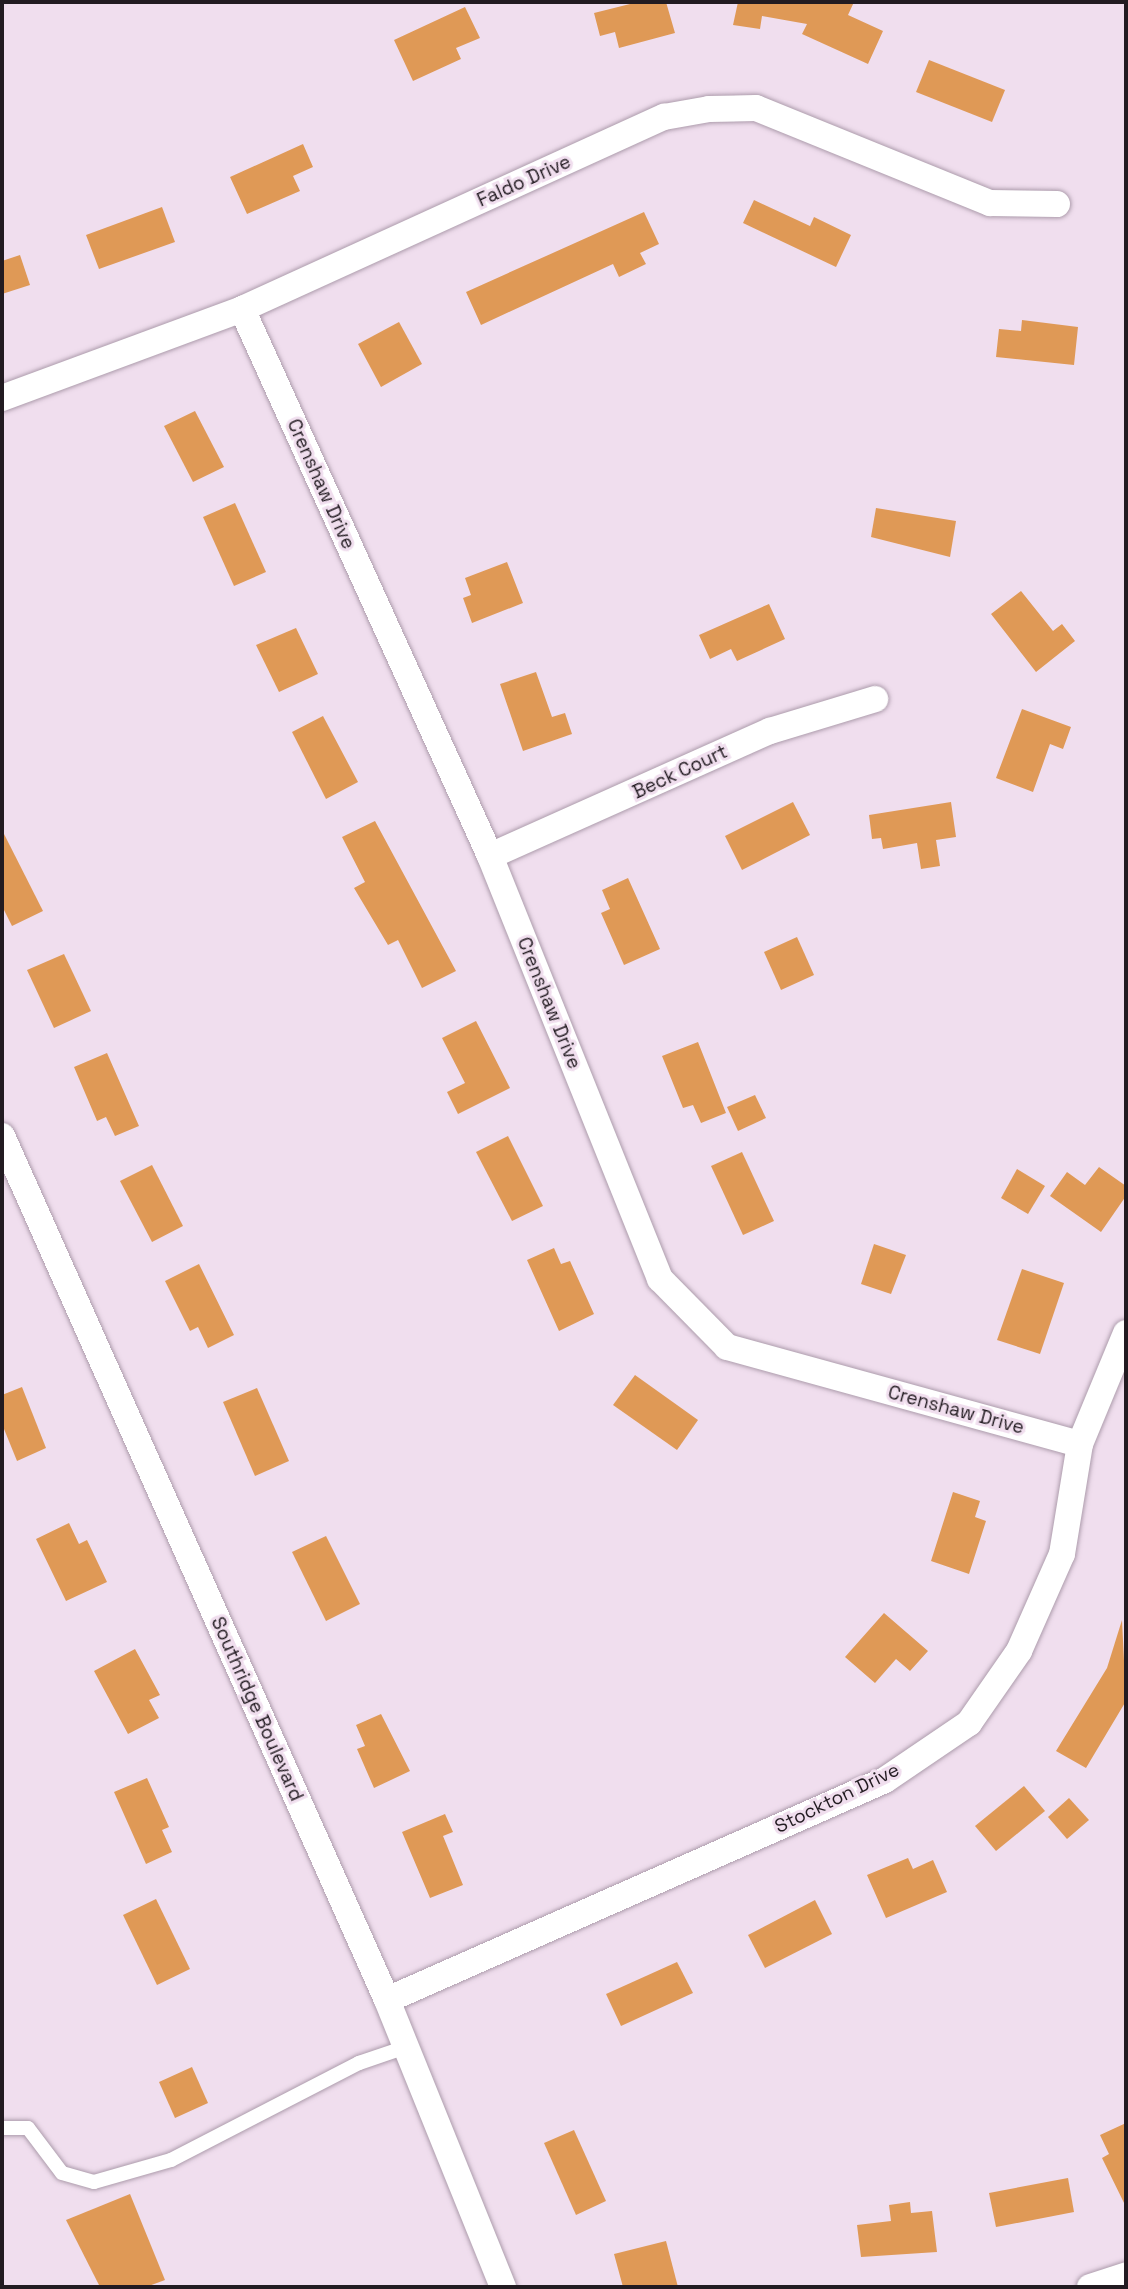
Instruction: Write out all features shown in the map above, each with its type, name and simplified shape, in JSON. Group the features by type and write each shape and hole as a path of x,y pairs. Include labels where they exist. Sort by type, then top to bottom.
{"street":[{"name":"Faldo Drive","path":"2,398 242,309 664,117 709,109 756,108 990,203 1057,205"},
{"name":"Crenshaw Drive","path":"242,309 490,856 660,1279 727,1347 1080,1444"},
{"name":"Beck Court","path":"490,856 770,731 875,699"},
{"name":"Southridge Boulevard","path":"2,1136 387,2000 503,2287"},
{"name":"Stockton Drive","path":"387,2000 885,1780 969,1723 1019,1651 1062,1554 1080,1444 1126,1333"},
{"path":"1090,2287 1126,2275"}],"lane":[{"path":"2,2128 28,2128 62,2173 94,2182 171,2160 359,2063 406,2047"}],"building":[{"path":"638,2 666,2 675,33 619,48 615,32 600,36 594,13"},
{"path":"738,2 854,2 848,15 883,31 868,64 802,34 807,24 762,16 760,29 733,25"},
{"path":"465,7 480,38 456,48 461,59 413,81 394,40"},
{"path":"929,60 1005,90 992,122 916,92"},
{"path":"303,144 313,167 293,176 300,191 247,214 230,177"},
{"path":"754,200 810,226 814,217 851,235 836,267 743,223"},
{"path":"162,207 175,242 99,269 86,235"},
{"path":"644,212 659,244 640,253 646,264 619,277 613,264 481,325 466,292"},
{"path":"20,255 30,285 2,294 2,261"},
{"path":"1022,320 1078,327 1074,365 996,357 999,329 1021,331"},
{"path":"399,322 422,364 381,387 358,344"},
{"path":"195,411 224,467 193,482 164,426"},
{"path":"235,503 266,572 234,586 203,517"},
{"path":"876,508 956,521 950,557 871,537"},
{"path":"507,562 523,603 472,623 463,598 471,595 465,578"},
{"path":"1021,591 1053,631 1062,624 1075,641 1036,672 991,614"},
{"path":"769,604 785,639 737,661 731,649 710,659 699,635"},
{"path":"296,628 318,674 279,692 256,645"},
{"path":"536,672 552,717 565,713 572,734 523,751 500,684"},
{"path":"1022,709 1071,727 1063,749 1050,744 1033,792 996,778"},
{"path":"323,716 358,782 326,799 292,732"},
{"path":"793,802 810,835 742,870 725,836"},
{"path":"951,802 956,837 936,840 940,866 921,869 917,843 883,849 881,838 872,839 869,815"},
{"path":"375,821 456,971 422,988 398,940 388,945 354,888 365,882 342,837"},
{"path":"2,830 43,911 12,926 2,906"},
{"path":"628,878 660,949 624,965 601,913 610,909 602,890"},
{"path":"797,937 814,975 781,990 764,952"},
{"path":"64,954 91,1011 54,1028 27,970"},
{"path":"476,1021 510,1088 458,1114 447,1092 465,1083 442,1038"},
{"path":"698,1042 726,1113 701,1123 693,1105 683,1108 662,1056"},
{"path":"107,1053 139,1126 115,1136 106,1117 97,1121 74,1067"},
{"path":"755,1095 766,1118 738,1131 727,1107"},
{"path":"508,1136 543,1206 512,1221 476,1152"},
{"path":"742,1152 774,1221 743,1235 711,1166"},
{"path":"152,1165 183,1226 152,1242 120,1181"},
{"path":"1099,1167 1126,1186 1126,1196 1101,1232 1050,1196 1067,1172 1085,1185"},
{"path":"1017,1169 1045,1186 1028,1214 1001,1198"},
{"path":"874,1244 906,1255 891,1294 861,1284"},
{"path":"554,1248 561,1264 570,1261 594,1314 559,1331 527,1260"},
{"path":"199,1264 234,1335 208,1348 198,1327 190,1331 165,1281"},
{"path":"1022,1269 1064,1283 1040,1354 997,1340"},
{"path":"635,1375 698,1420 677,1450 613,1405"},
{"path":"22,1387 46,1448 17,1461 2,1424 2,1395"},
{"path":"257,1388 289,1461 255,1476 223,1402"},
{"path":"953,1492 980,1501 975,1517 986,1521 969,1574 931,1561"},
{"path":"69,1523 79,1544 87,1540 107,1582 66,1601 36,1539"},
{"path":"326,1536 360,1604 326,1621 292,1552"},
{"path":"884,1613 928,1651 910,1671 896,1659 875,1683 845,1657"},
{"path":"1122,1620 1126,1701 1086,1768 1056,1751 1107,1668"},
{"path":"135,1649 160,1695 149,1700 159,1718 128,1734 94,1671"},
{"path":"381,1714 410,1771 374,1788 357,1749 365,1746 356,1725"},
{"path":"147,1778 169,1827 162,1830 172,1852 146,1864 114,1792"},
{"path":"1024,1786 1045,1811 996,1851 975,1826"},
{"path":"1069,1798 1089,1820 1067,1839 1048,1817"},
{"path":"445,1814 453,1832 443,1836 463,1885 430,1898 402,1832"},
{"path":"908,1858 913,1869 933,1860 947,1892 886,1918 867,1875"},
{"path":"156,1899 190,1969 157,1985 123,1915"},
{"path":"815,1900 832,1934 765,1968 748,1935"},
{"path":"677,1962 693,1993 621,2026 606,1994"},
{"path":"192,2067 208,2103 175,2118 159,2082"},
{"path":"1126,2123 1126,2207 1102,2158 1109,2154 1100,2135"},
{"path":"574,2130 606,2201 576,2215 544,2143"},
{"path":"1068,2178 1074,2212 996,2227 989,2193"},
{"path":"130,2194 165,2280 146,2287 100,2287 66,2220"},
{"path":"910,2202 911,2213 932,2211 937,2252 861,2257 857,2225 891,2221 889,2205"},
{"path":"666,2241 678,2287 623,2287 614,2254"}]}
